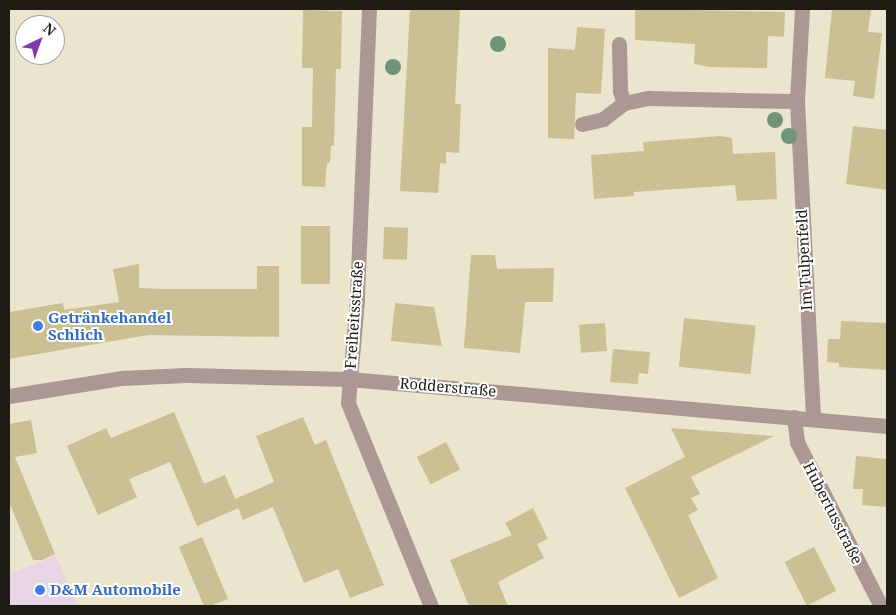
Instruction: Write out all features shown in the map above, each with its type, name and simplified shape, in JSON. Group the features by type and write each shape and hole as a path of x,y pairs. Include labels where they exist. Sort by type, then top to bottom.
{"street":[{"name":"Freiheitsstraße","path":"369,9 357,300 348,403 431,606"},
{"name":"Im Tulpenfeld","path":"802,9 797,101 813,419"},
{"path":"619,44 620,91 624,103"},
{"path":"582,124 604,118 624,103 648,98 797,101"},
{"name":"Rodderstraße","path":"9,396 121,378 186,376 350,379 887,426"},
{"name":"Hubertusstraße","path":"794,417 797,442 881,606"}],"shaded area":[{"name":"D&M Automobile","path":"56,556 78,606 9,606 9,574"}],"building":[{"path":"410,9 460,9 455,104 461,104 459,153 446,152 446,164 440,163 438,193 400,191"},
{"path":"635,9 785,12 784,37 768,36 767,68 709,67 694,64 695,44 635,40"},
{"path":"832,9 871,9 868,32 882,33 874,99 853,96 855,81 825,78"},
{"path":"303,10 342,11 341,69 336,69 334,146 331,146 330,163 327,163 325,187 302,186 302,127 312,127 313,68 302,68"},
{"path":"577,27 605,29 601,94 576,93 574,139 548,138 548,48 575,50"},
{"path":"853,126 887,130 887,190 846,184"},
{"path":"720,136 732,138 733,154 775,152 777,199 737,201 735,185 634,192 634,196 594,199 591,155 644,151 643,142"},
{"path":"301,226 330,226 330,284 301,284"},
{"path":"384,227 408,228 407,260 383,259"},
{"path":"471,255 495,255 497,269 554,268 553,302 525,302 520,353 464,348"},
{"path":"139,264 139,288 164,289 257,289 257,266 279,266 279,337 148,335 9,359 9,312 63,303 64,310 119,302 113,269"},
{"path":"395,303 434,307 442,346 391,341"},
{"path":"684,318 756,326 750,374 679,367"},
{"path":"841,321 887,323 887,370 839,367 839,363 827,362 828,339 840,339"},
{"path":"605,323 607,351 581,353 579,325"},
{"path":"613,349 650,352 648,374 639,373 638,384 610,382"},
{"path":"174,412 204,484 225,475 239,508 197,526 170,462 129,479 137,497 98,515 67,446 106,428 111,438"},
{"path":"303,417 315,445 326,440 384,585 350,598 338,569 304,583 273,507 243,520 235,499 274,482 256,436"},
{"path":"31,420 37,453 15,457 55,554 42,560 33,560 9,502 9,424"},
{"path":"671,428 774,436 691,477 700,494 691,498 698,510 688,515 718,578 679,598 625,488 685,457"},
{"path":"446,442 460,470 431,485 417,457"},
{"path":"856,456 887,459 887,507 862,505 863,489 853,489"},
{"path":"533,508 548,539 537,544 544,558 498,582 508,606 469,606 450,560 512,535 505,523"},
{"path":"202,537 228,599 210,606 204,606 179,547"},
{"path":"814,547 836,591 807,606 785,562"}],"place":[{"name":"Getränkehandel Schlich","path":"38,326"},
{"name":"D&M Automobile","path":"40,590"}]}
